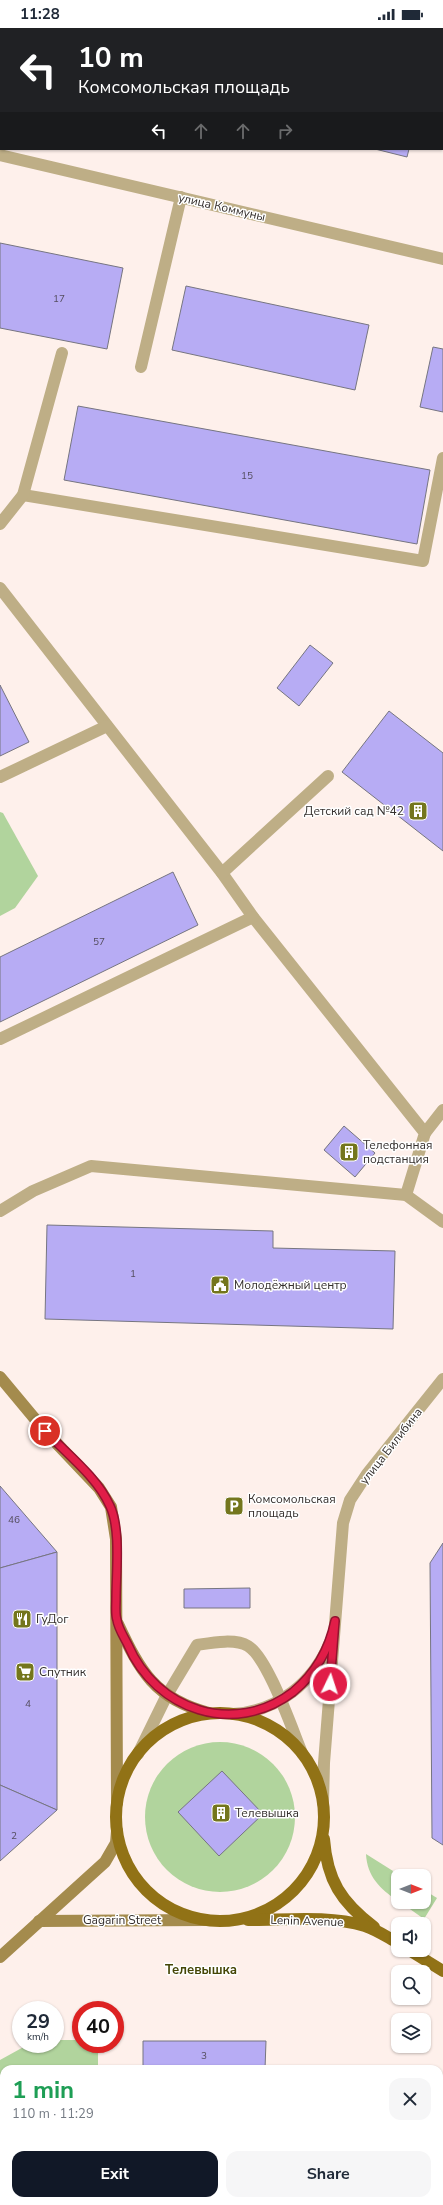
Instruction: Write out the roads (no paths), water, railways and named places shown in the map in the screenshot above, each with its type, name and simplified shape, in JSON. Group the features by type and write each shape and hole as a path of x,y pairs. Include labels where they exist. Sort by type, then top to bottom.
{"main road":[{"path":"0,1377 45,1431 100,1488 111,1507 116,1539 117,1620 116,1843 105,1862 0,1957"},
{"path":"117,1620 137,1664 150,1681 167,1695 182,1704 209,1713 233,1714 250,1717 268,1725 285,1736 302,1753 318,1783 323,1803 323,1830 327,1868 333,1884 351,1908 386,1936"},
{"path":"117,1804 124,1778 138,1754 151,1739 169,1726 189,1718 209,1713"},
{"path":"117,1831 128,1864 146,1890 176,1911 205,1920 235,1920 267,1909 293,1891 312,1864 323,1830"},
{"name":"Gagarin Street","path":"39,1921 205,1920"},
{"name":"Lenin Avenue","path":"235,1920 334,1921 364,1926 391,1939"},
{"path":"420,1957 443,1971"}],"street":[{"name":"улица Коммуны","path":"0,155 443,259"},
{"path":"141,367 181,197"},
{"path":"0,524 23,495 62,353"},
{"path":"23,495 423,561 443,458"},
{"path":"0,588 222,873 253,917 424,1133"},
{"path":"0,777 107,726"},
{"path":"222,873 328,776"},
{"path":"0,1039 253,917"},
{"path":"406,1196 424,1133 443,1110"},
{"path":"0,1212 33,1190 91,1166 406,1196 443,1222"},
{"name":"улица Билибина","path":"323,1803 340,1542 350,1500 367,1474 443,1379"},
{"path":"233,1714 247,1713 281,1701 304,1683 316,1668 331,1638 335,1621"},
{"path":"138,1754 167,1695 197,1645 219,1641 247,1645 260,1657 281,1701 302,1753"}],"place":[{"name":"Детский сад №42","path":"418,811"},
{"name":"Телефонная подстанция","path":"349,1152"},
{"name":"Молодёжный центр","path":"220,1285"},
{"name":"Комсомольская площадь","path":"234,1506"},
{"name":"ГуДог","path":"22,1619"},
{"name":"Спутник","path":"25,1672"},
{"name":"Телевышка","path":"221,1813"}],"district":[{"name":"Телевышка","path":"201,1969"}]}
